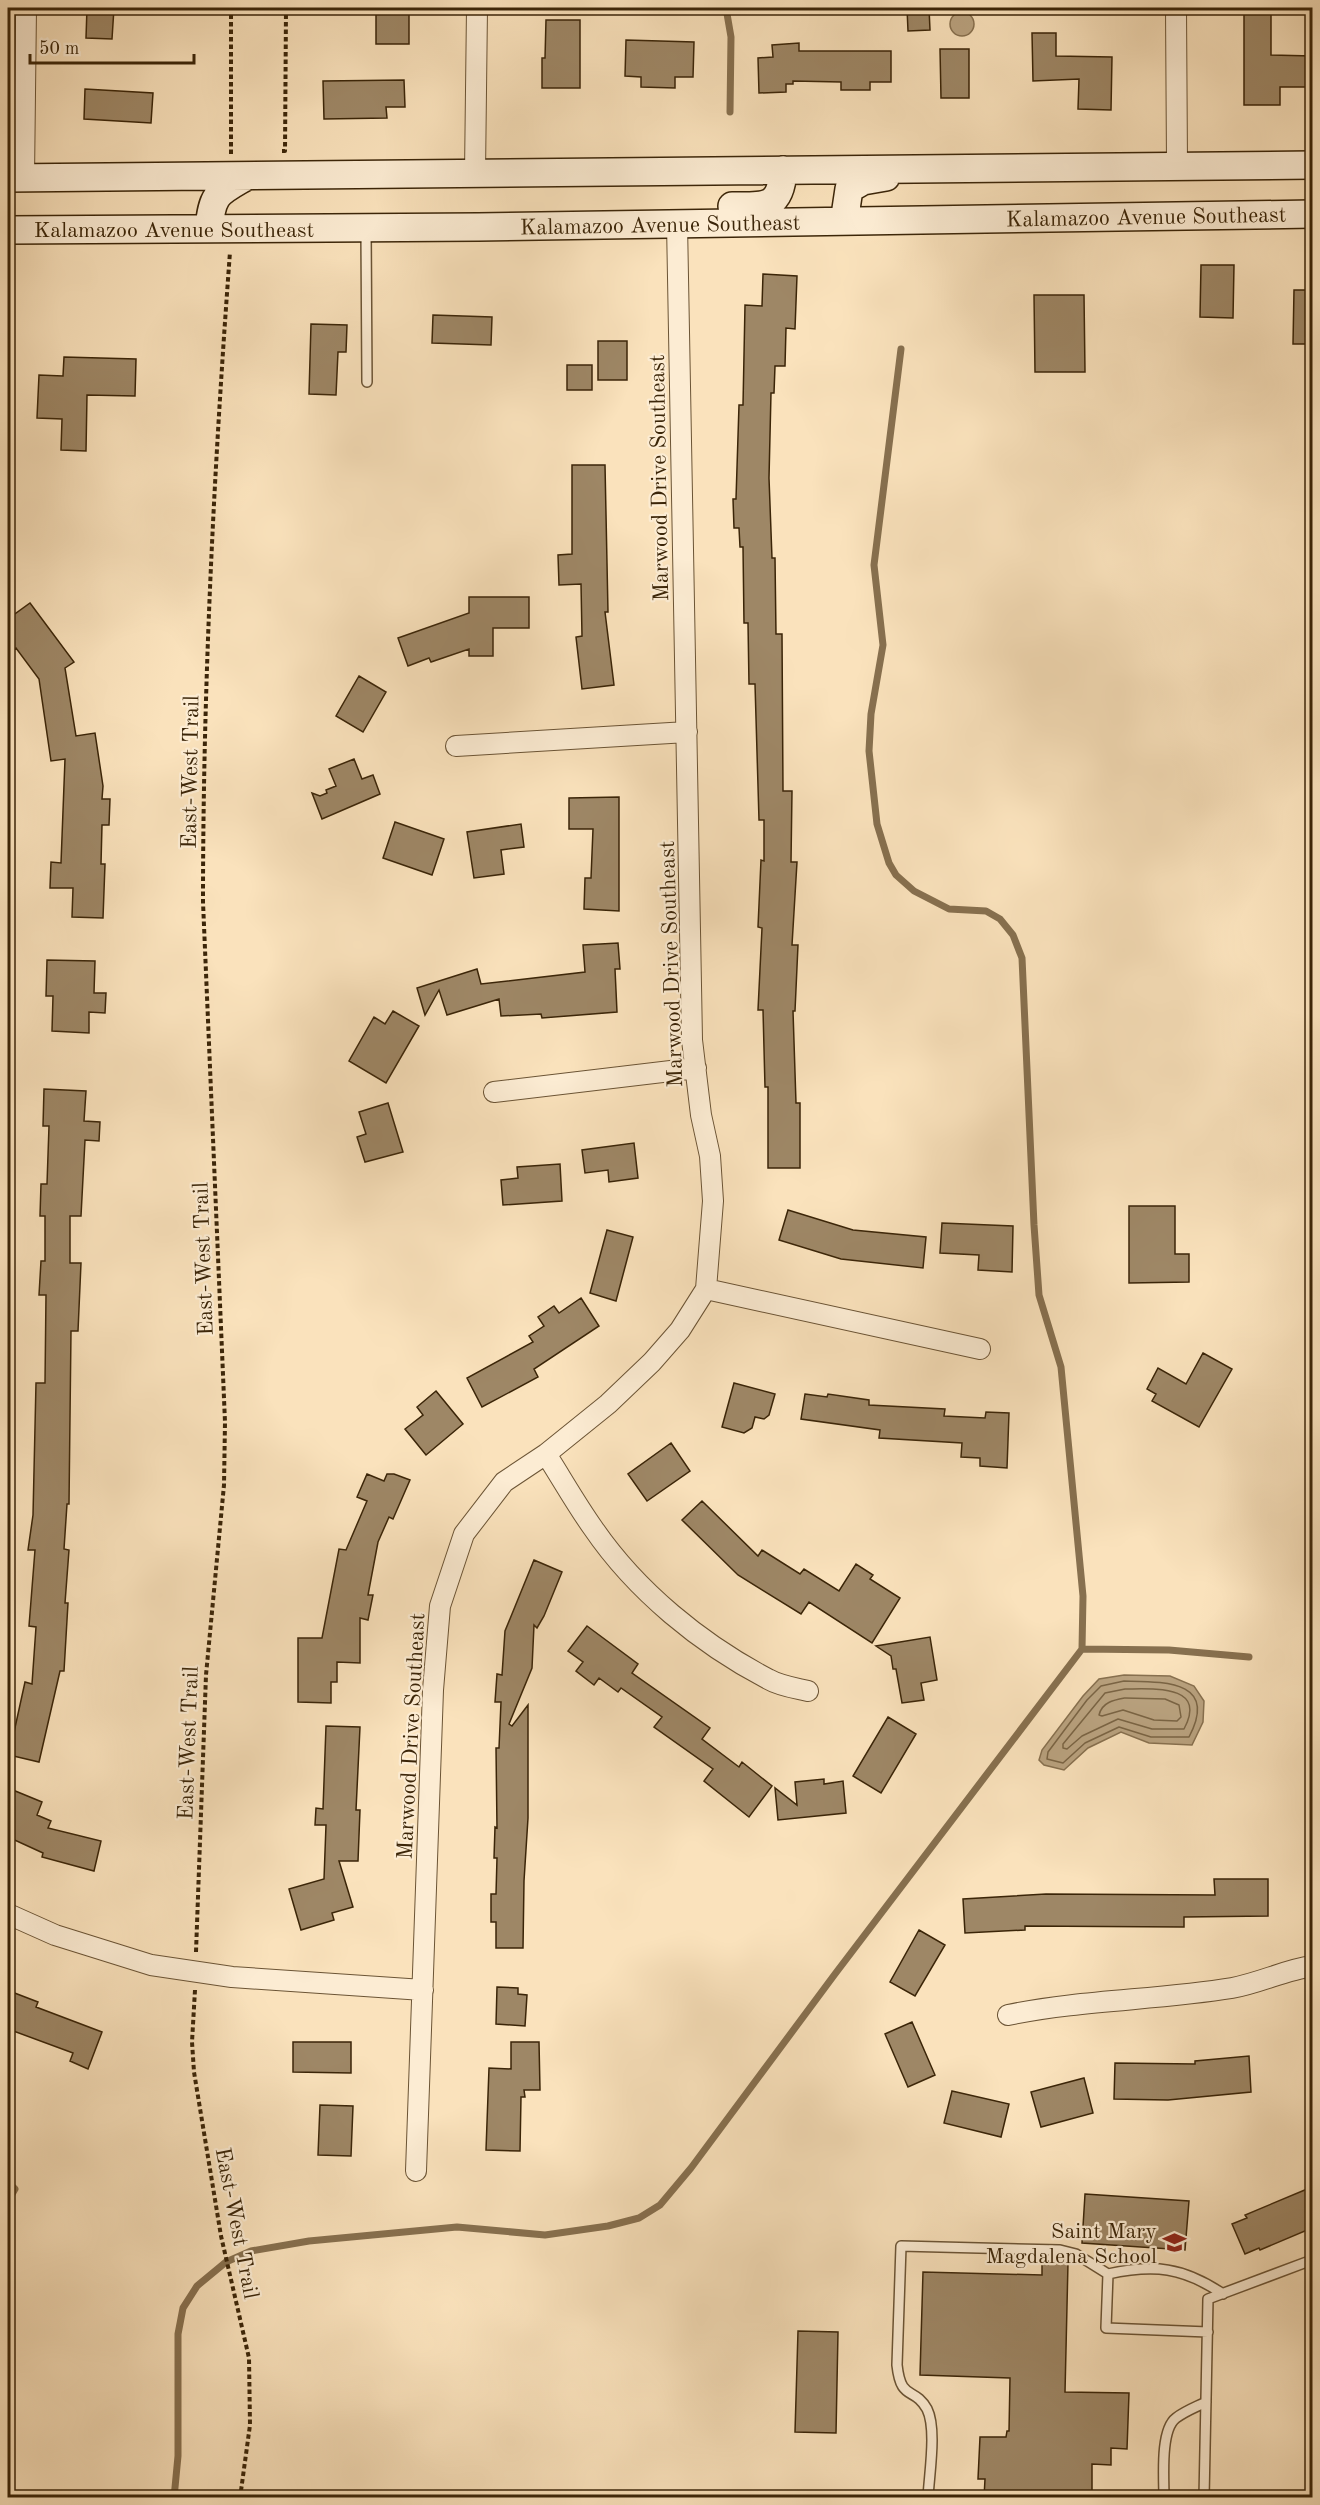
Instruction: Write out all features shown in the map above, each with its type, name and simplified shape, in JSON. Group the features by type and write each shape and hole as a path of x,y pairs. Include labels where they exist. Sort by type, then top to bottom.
{"main road":[{"path":"209,229 213,201 222,190 234,162"},
{"path":"16,178 234,162 475,173 1312,165"},
{"path":"847,221 849,189 863,181 934,168"},
{"path":"677,223 687,210 762,206 775,201 781,191 783,170"},
{"name":"Kalamazoo Avenue Southeast","path":"8,230 365,228 1312,214"}],"street":[{"path":"16,178 26,8"},
{"path":"475,173 477,8"},
{"path":"1176,8 1177,165"},
{"name":"Marwood Drive Southeast","path":"416,2171 433,1690 440,1606 464,1534 504,1482 546,1454 608,1404 652,1362 680,1330 706,1289 713,1201 710,1156 701,1115 692,1040 677,223"},
{"path":"456,746 687,732"},
{"path":"494,1092 696,1068"},
{"path":"706,1289 980,1349"},
{"path":"546,1454 594,1529 629,1572 664,1607 702,1638 770,1681 808,1691"},
{"path":"8,1914 55,1935 151,1965 232,1977 423,1990"},
{"path":"1008,2015 1045,2008 1165,1997 1235,1987 1312,1966"}],"lane":[{"path":"365,228 368,382"},
{"path":"928,2498 931,2427 927,2409 918,2398 903,2390 898,2382 901,2246 1060,2250 1077,2254 1108,2274 1137,2268 1170,2270 1206,2282 1223,2294"},
{"path":"1204,2498 1208,2300 1312,2260"},
{"path":"1108,2274 1106,2328 1208,2332"},
{"path":"1164,2498 1166,2436 1169,2426 1175,2419 1206,2402"}],"path":[{"path":"231,8 234,162"},
{"path":"274,151 285,151 286,8"},
{"name":"East-West Trail","path":"231,247 223,350 206,693 203,818 203,902 225,1432 224,1485 206,1675 192,2042 194,2072 221,2235 249,2358 250,2425 240,2498"}],"water":[{"path":"962,12 971,15 974,24 971,33 962,36 953,33 950,24 953,15"},
{"path":"1124,1675 1170,1676 1194,1686 1204,1701 1203,1722 1192,1745 1149,1743 1121,1732 1088,1748 1064,1770 1044,1765 1039,1760 1042,1750 1083,1696 1099,1679"}],"building":[{"path":"87,8 114,8 112,39 86,38"},
{"path":"376,8 409,8 409,44 376,44"},
{"path":"907,8 929,8 930,30 908,31"},
{"path":"1244,8 1271,8 1271,55 1312,56 1312,87 1280,87 1280,105 1244,105"},
{"path":"546,20 580,20 580,88 542,88"},
{"path":"1032,33 1056,33 1056,56 1112,57 1111,110 1078,109 1079,79 1033,81"},
{"path":"626,40 694,42 693,77 675,77 675,88 641,87 641,77 625,76"},
{"path":"799,43 799,51 891,51 891,82 870,82 870,90 841,90 841,82 793,81 793,84 786,84 786,92 759,93 758,58 773,57 772,45"},
{"path":"940,49 969,49 969,98 941,98"},
{"path":"404,80 405,107 386,107 387,118 324,119 323,81"},
{"path":"85,89 153,93 151,123 84,119"},
{"path":"1201,265 1234,265 1233,318 1200,317"},
{"path":"763,274 797,276 795,329 786,328 785,366 775,366 774,393 771,393 769,478 772,558 775,558 776,634 782,634 783,791 792,791 791,862 797,862 792,945 798,945 795,1011 793,1011 796,1103 800,1103 800,1168 768,1168 768,1087 765,1087 763,1010 758,1010 762,928 758,927 761,860 764,861 764,820 759,820 755,684 749,684 748,623 744,623 743,547 740,547 739,528 734,528 733,499 736,499 739,405 743,405 745,305 762,306"},
{"path":"1294,290 1312,290 1312,344 1293,344"},
{"path":"1034,295 1084,295 1085,372 1035,372"},
{"path":"433,315 492,317 491,345 432,343"},
{"path":"311,324 347,325 346,352 338,352 336,395 309,394"},
{"path":"598,341 627,341 627,380 598,380"},
{"path":"64,357 136,359 135,396 87,395 86,451 61,450 62,419 37,418 39,375 63,376"},
{"path":"567,365 592,365 592,390 567,390"},
{"path":"572,465 605,465 608,612 605,612 614,685 582,689 576,637 582,636 581,584 559,585 558,555 572,554"},
{"path":"469,597 529,597 529,628 493,628 493,656 469,656 469,649 431,662 429,658 408,666 398,638 469,613"},
{"path":"30,603 74,662 65,668 76,736 95,733 103,786 102,799 110,799 109,825 102,825 101,864 105,864 103,918 72,917 73,888 50,888 51,862 61,863 65,759 51,761 39,679 16,648 8,654 8,619"},
{"path":"359,676 386,692 363,732 336,716"},
{"path":"354,759 362,779 373,775 380,794 322,819 312,793 320,796 327,793 326,790 336,786 329,769"},
{"path":"619,797 619,911 584,909 585,878 591,878 593,829 569,829 569,798"},
{"path":"395,822 444,839 432,875 383,858"},
{"path":"521,824 524,847 501,850 504,874 474,878 467,832"},
{"path":"618,943 620,969 615,969 617,1012 542,1018 541,1014 501,1016 499,999 447,1015 439,990 425,1015 417,988 477,969 481,984 585,972 583,945"},
{"path":"47,960 95,961 94,993 106,993 105,1013 89,1012 89,1033 52,1031 53,996 46,996"},
{"path":"393,1011 419,1026 386,1083 349,1061 374,1017 385,1024"},
{"path":"44,1089 86,1091 84,1121 100,1122 99,1141 85,1140 81,1216 70,1216 70,1263 81,1263 78,1331 71,1331 69,1504 67,1504 64,1549 69,1550 65,1603 68,1603 64,1671 60,1671 39,1762 9,1755 25,1682 32,1684 36,1627 29,1626 35,1550 28,1550 33,1515 36,1383 45,1383 46,1295 39,1295 41,1261 45,1261 45,1216 40,1216 41,1184 47,1184 49,1126 43,1126"},
{"path":"388,1103 403,1152 365,1162 357,1137 366,1134 359,1112"},
{"path":"634,1143 638,1178 609,1182 608,1170 585,1173 582,1150"},
{"path":"560,1164 562,1201 503,1205 501,1180 518,1178 517,1167"},
{"path":"1129,1206 1175,1206 1175,1254 1189,1254 1189,1282 1129,1283"},
{"path":"788,1210 853,1230 926,1237 923,1268 841,1259 779,1240"},
{"path":"942,1223 1013,1226 1012,1272 978,1270 979,1255 940,1253"},
{"path":"607,1230 633,1237 616,1301 590,1293"},
{"path":"581,1298 599,1326 534,1369 538,1377 482,1407 467,1378 533,1342 529,1336 544,1326 538,1317 554,1306 559,1313"},
{"path":"1203,1353 1232,1369 1199,1427 1152,1401 1156,1394 1147,1389 1158,1368 1186,1384"},
{"path":"734,1383 775,1394 769,1415 764,1419 755,1417 752,1428 744,1433 722,1427"},
{"path":"436,1391 463,1424 426,1455 405,1429 423,1415 417,1407"},
{"path":"805,1394 827,1397 828,1394 869,1400 869,1405 945,1409 944,1416 985,1418 986,1412 1009,1413 1007,1468 980,1466 980,1458 961,1457 962,1443 879,1438 880,1430 801,1419"},
{"path":"671,1443 690,1471 647,1501 628,1474"},
{"path":"367,1474 384,1481 387,1474 410,1480 393,1519 389,1517 378,1542 368,1595 373,1595 368,1620 360,1618 360,1663 337,1662 337,1682 331,1682 331,1703 298,1702 298,1638 322,1638 339,1549 346,1550 367,1501 357,1497"},
{"path":"702,1501 758,1556 762,1550 800,1574 804,1569 839,1591 856,1564 873,1575 870,1579 900,1598 872,1643 809,1602 801,1614 738,1575 682,1520"},
{"path":"534,1560 562,1572 544,1616 537,1628 534,1625 532,1668 509,1724 512,1726 528,1705 528,1818 523,1948 496,1948 496,1922 491,1922 491,1894 496,1894 497,1858 494,1858 495,1827 497,1828 496,1748 499,1748 501,1702 495,1702 497,1674 502,1675 505,1631"},
{"path":"587,1626 638,1664 632,1673 710,1728 702,1739 739,1767 742,1762 772,1786 749,1817 704,1781 713,1769 654,1727 662,1717 621,1688 618,1692 599,1678 594,1685 576,1671 583,1662 568,1651"},
{"path":"930,1637 937,1680 921,1683 924,1700 902,1703 896,1669 893,1669 891,1656 876,1646"},
{"path":"888,1717 916,1734 881,1793 853,1776"},
{"path":"326,1726 360,1727 356,1810 360,1810 358,1861 339,1861 353,1907 332,1913 334,1920 301,1930 289,1889 324,1879 326,1825 315,1825 316,1808 323,1809"},
{"path":"824,1779 824,1784 843,1781 846,1813 778,1820 775,1788 797,1805 795,1782"},
{"path":"8,1788 42,1802 37,1815 51,1821 48,1828 101,1841 94,1871 42,1857 43,1853 8,1837"},
{"path":"1214,1879 1268,1879 1268,1916 1184,1917 1184,1927 1025,1926 1025,1930 965,1933 963,1899 1046,1894 1215,1895"},
{"path":"919,1930 945,1945 915,1996 890,1982"},
{"path":"497,1987 518,1988 518,1994 527,1995 525,2026 496,2024"},
{"path":"12,1992 38,2002 36,2007 102,2032 88,2069 70,2061 73,2053 8,2029 8,2004"},
{"path":"912,2022 935,2075 908,2087 885,2034"},
{"path":"293,2042 351,2042 351,2073 293,2072"},
{"path":"511,2042 539,2042 540,2090 524,2090 525,2097 521,2097 520,2151 486,2150 489,2068 511,2069"},
{"path":"1249,2056 1251,2092 1168,2100 1114,2099 1115,2063 1195,2064 1195,2061"},
{"path":"1084,2078 1093,2113 1041,2127 1031,2092"},
{"path":"952,2091 1009,2104 1001,2137 944,2123"},
{"path":"320,2105 353,2106 351,2156 318,2155"},
{"path":"1312,2187 1312,2228 1245,2254 1232,2224 1247,2218 1245,2215"},
{"path":"1085,2194 1189,2201 1185,2250 1082,2243"},
{"path":"1042,2262 1068,2263 1065,2392 1129,2393 1127,2449 1111,2448 1111,2465 1092,2464 1092,2498 984,2498 985,2479 978,2479 980,2437 1006,2437 1009,2431 1010,2378 920,2375 923,2272 1042,2275"},
{"path":"798,2331 838,2332 836,2433 795,2432"}],"waterway":[{"path":"726,8 731,37 730,112"},
{"path":"174,2498 178,2456 178,2334 183,2308 197,2286 226,2262 251,2251 309,2241 457,2227 545,2235 608,2226 639,2218 660,2205 691,2168 1082,1649 1083,1596 1061,1367 1039,1295 1022,958 1013,935 1000,919 986,911 949,909 914,891 896,875 889,863 877,824 869,751 871,714 883,645 874,565 901,349"},
{"path":"1082,1649 1169,1650 1249,1657"},
{"path":"8,2182 15,2189 8,2201"}],"place":[{"name":"Saint Mary Magdalena School","path":"1175,2243"}]}
